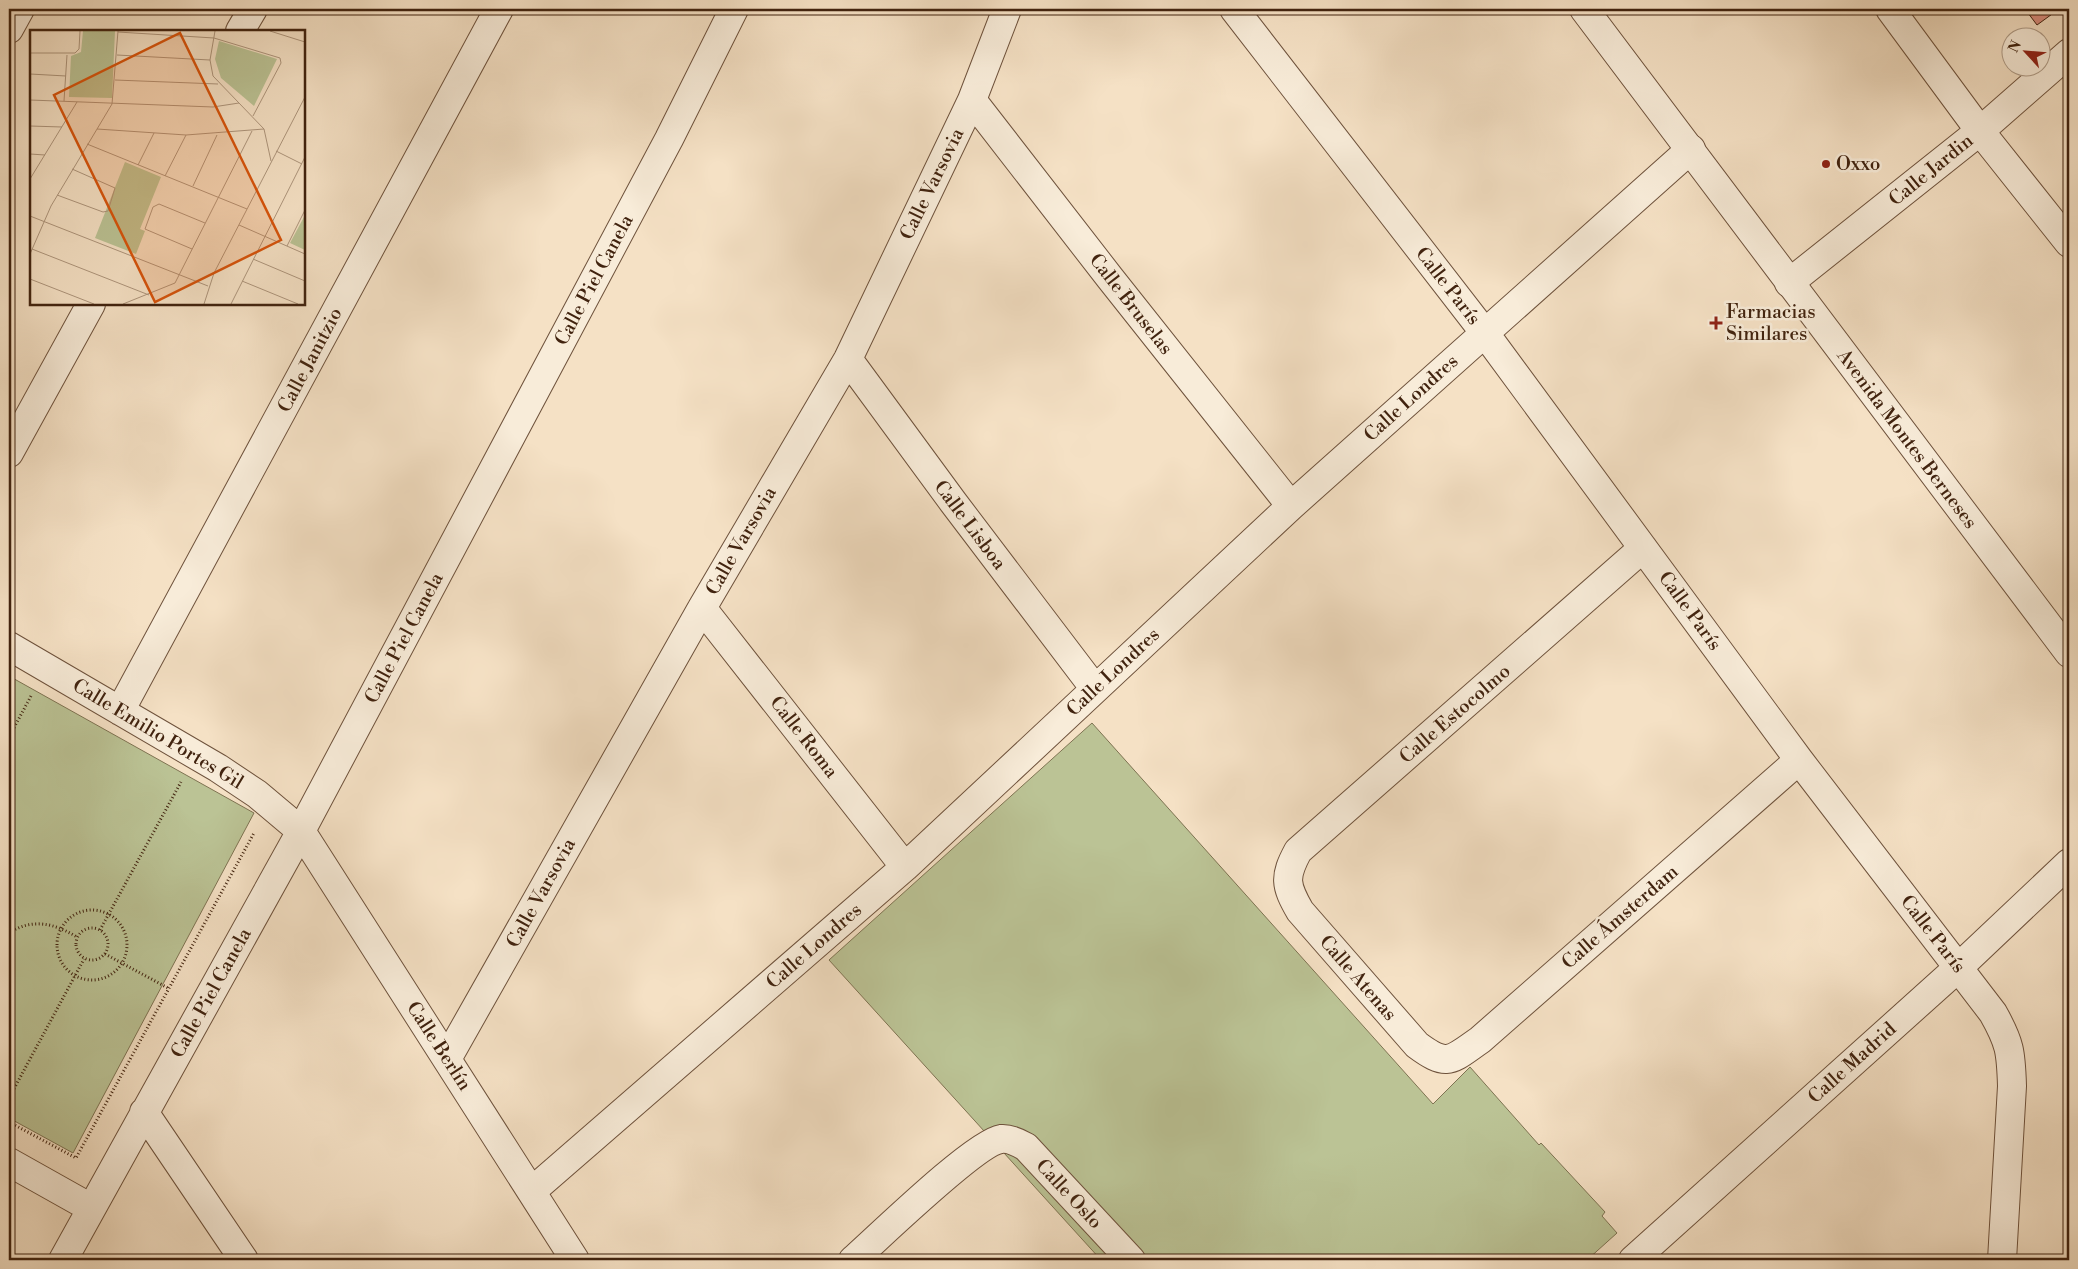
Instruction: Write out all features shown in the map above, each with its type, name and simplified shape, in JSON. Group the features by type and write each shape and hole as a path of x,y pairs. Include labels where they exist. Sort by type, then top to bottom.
{"street":[{"path":"9,29 20,9"},
{"path":"241,30 252,9"},
{"name":"Calle Janitzio","path":"120,711 499,9"},
{"name":"Calle Piel Canela","path":"63,1260 301,832 669,139 734,9"},
{"name":"Calle Varsovia","path":"447,1059 702,608 848,359 972,100 1007,9"},
{"name":"Calle París","path":"1234,9 1484,332 1799,760 1994,1014 2010,1045 2012,1086 2002,1260"},
{"name":"Avenida Montes Berneses","path":"1584,9 2069,653"},
{"path":"1890,9 1980,131 2069,243"},
{"name":"Calle Jardin","path":"1789,283 1980,131 2069,53"},
{"name":"Calle Bruselas","path":"972,100 1110,278 1292,506"},
{"name":"Calle Londres","path":"532,1191 905,867 1292,506 1484,332 1691,149"},
{"path":"9,453 90,305"},
{"name":"Calle Lisboa","path":"848,359 953,502 1095,689"},
{"name":"Calle Estocolmo","path":"1288,891 1287,876 1298,851 1644,548"},
{"name":"Calle Roma","path":"702,608 905,867"},
{"name":"Calle Emilio Portes Gil","path":"9,646 184,748 249,789 301,832"},
{"name":"Calle Ámsterdam","path":"1434,1058 1454,1058 1480,1040 1799,760"},
{"name":"Calle Berlín","path":"301,832 575,1260"},
{"name":"Calle Madrid","path":"1634,1260 1958,967 2069,863"},
{"name":"Calle Atenas","path":"1288,891 1300,911 1405,1032 1417,1045 1434,1058"},
{"path":"144,1112 244,1260"},
{"name":"Calle Oslo","path":"852,1260 959,1166 980,1150 1000,1139 1019,1143 1026,1147 1131,1260"},
{"path":"9,1162 91,1208"}],"path":[{"path":"9,737 35,688"},
{"path":"100,930 182,781"},
{"path":"9,1122 76,1158 258,824"},
{"path":"91,910 103,911 109,914 122,926 126,936 127,948 122,963 110,975 99,979 88,980 68,971 61,962 58,951 58,939 62,928 69,919 79,912 91,910"},
{"path":"9,933 31,924 47,924 62,928 77,937"},
{"path":"90,928 100,930 108,944 105,954 96,960 84,959 76,948 77,937 80,933 90,928"},
{"path":"105,954 168,988"},
{"path":"9,1098 84,959"}],"green space":[{"path":"9,676 254,813 73,1153 9,1118"},
{"path":"1092,723 1433,1104 1470,1067 1539,1145 1541,1143 1605,1212 1602,1216 1617,1233 1587,1260 1101,1260 829,960"}],"building":[{"path":"2025,9 2059,9 2037,25"}],"place":[{"name":"Oxxo","path":"1826,164"},
{"name":"Farmacias Similares","path":"1716,323"}]}
